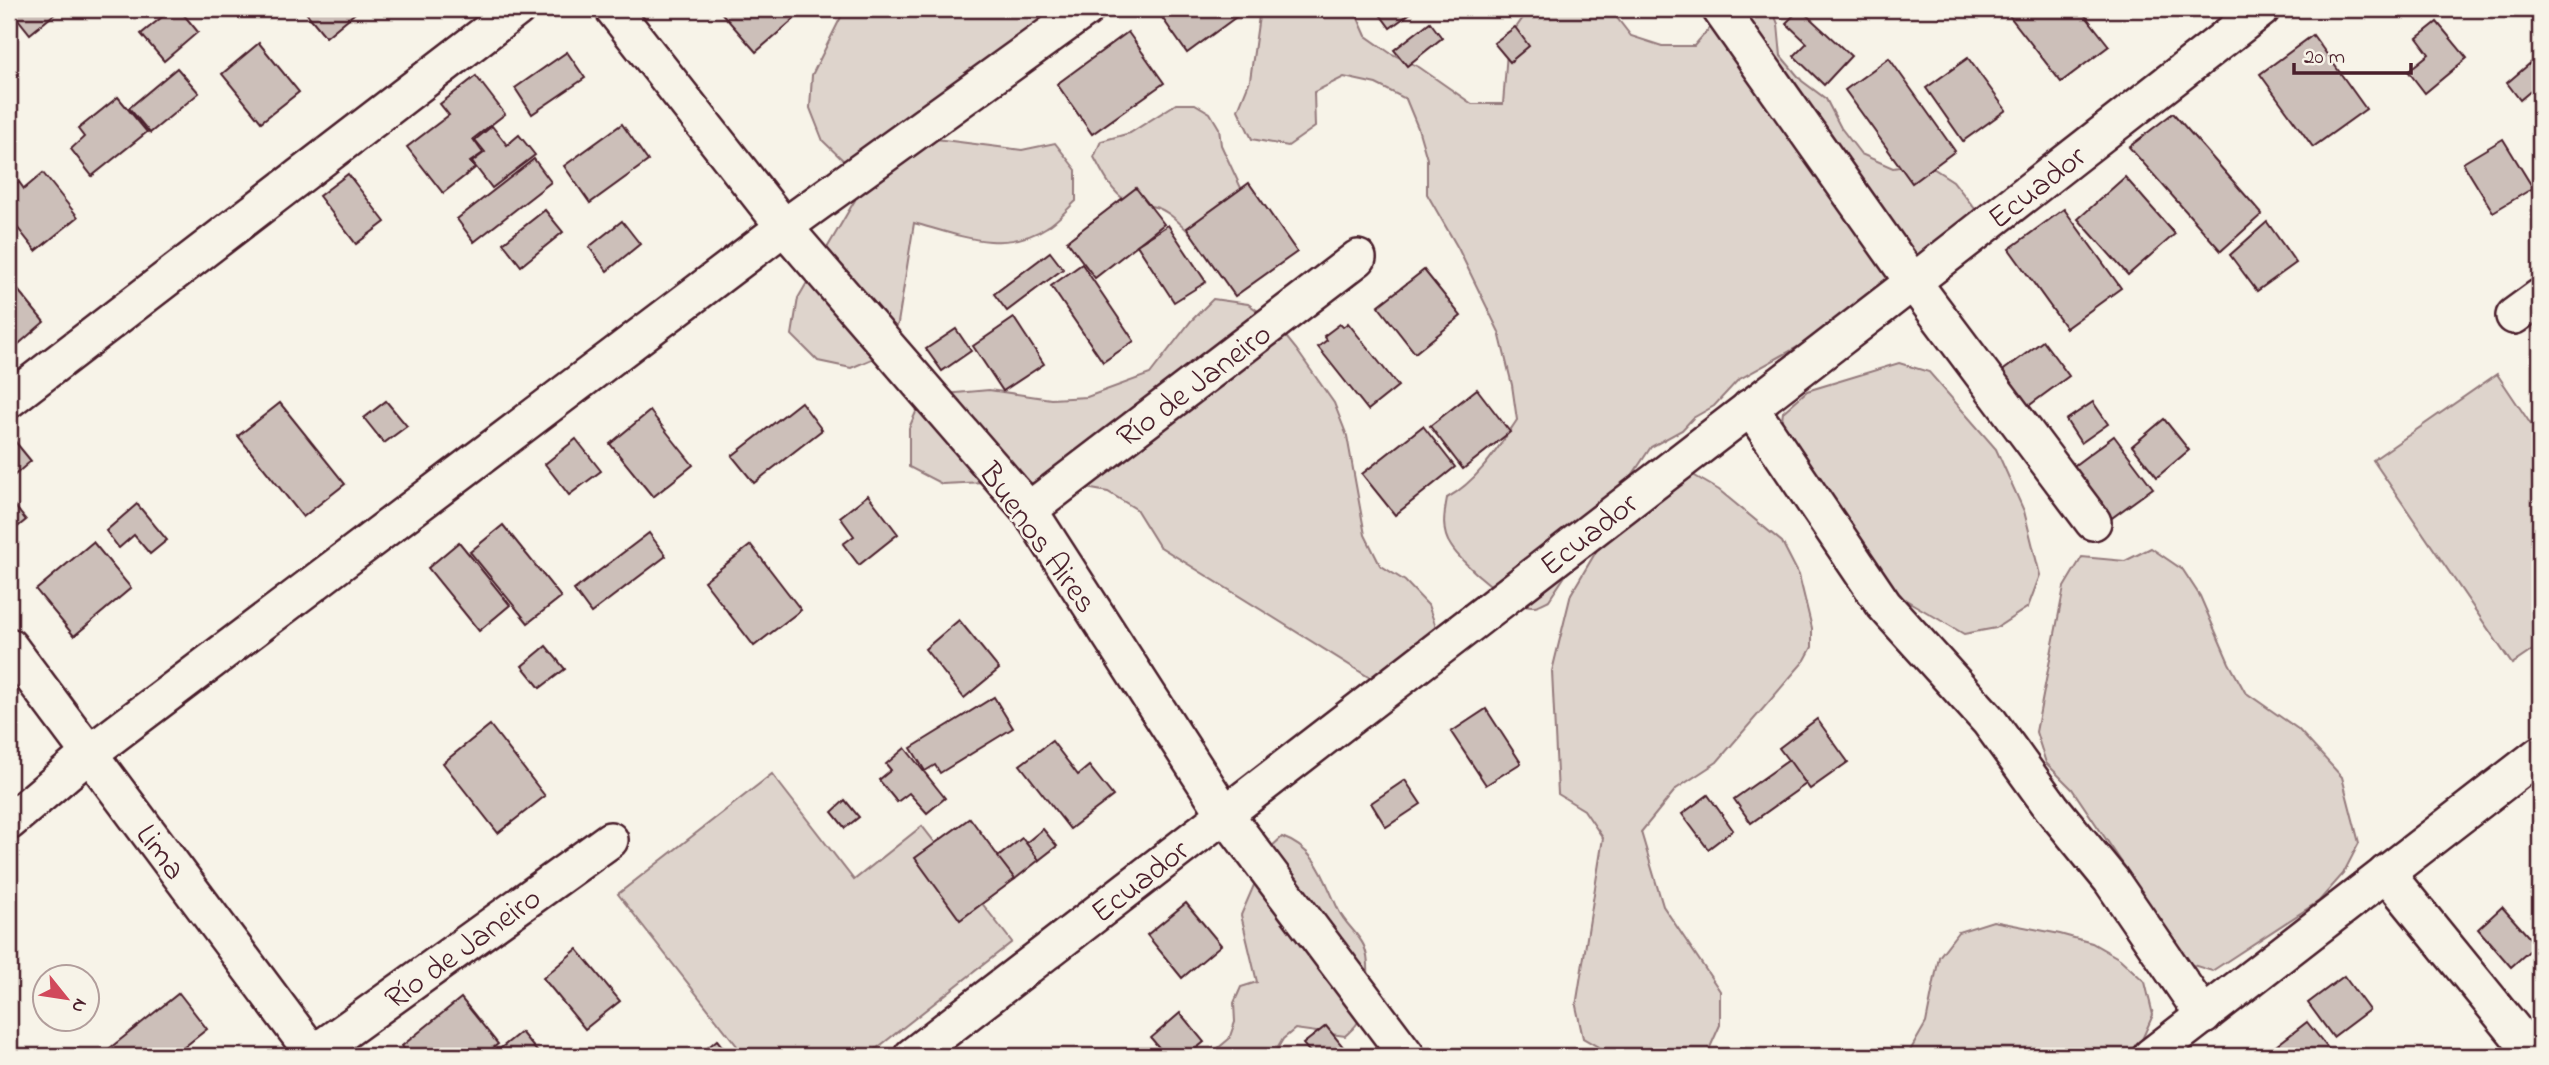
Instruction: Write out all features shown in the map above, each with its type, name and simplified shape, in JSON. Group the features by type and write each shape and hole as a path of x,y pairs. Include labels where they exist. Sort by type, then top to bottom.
{"street":[{"path":"9,400 517,9"},
{"name":"Buenos Aires","path":"613,9 783,227 1028,510 1225,814 1407,1056"},
{"path":"9,822 90,753 783,227 1086,9"},
{"path":"1720,9 1913,282 2093,522"},
{"name":"Ecuador","path":"912,1056 2262,9"},
{"name":"Río de Janeiro","path":"1028,510 1358,258"},
{"path":"1751,407 1884,605 1989,721 2110,880 2204,1016"},
{"name":"Lima","path":"9,646 314,1055"},
{"path":"2151,1056 2540,754"},
{"name":"Río de Janeiro","path":"314,1055 610,840"},
{"path":"2386,873 2535,1056"}],"shaded area":[{"path":"845,9 1100,9 950,129 920,137 1022,150 1055,143 1076,170 1076,201 1051,224 1015,240 981,240 914,223 898,323 886,353 851,368 818,361 792,335 798,298 855,200 849,166 823,141 810,108 812,75"},
{"path":"1260,9 1354,9 1366,36 1390,53 1419,67 1472,104 1503,104 1508,39 1525,15 1556,9 1610,9 1631,36 1662,46 1694,46 1714,23 1709,9 1772,9 1778,24 1781,56 1802,81 1826,99 1841,128 1861,154 1893,168 1925,163 1953,181 1975,209 1961,240 1875,304 1738,380 1714,406 1693,418 1682,430 1651,447 1549,600 1536,606 1525,605 1488,584 1457,554 1446,535 1444,517 1447,498 1478,473 1517,420 1512,385 1499,332 1458,248 1427,194 1427,159 1406,99 1376,84 1344,77 1314,92 1315,127 1288,146 1252,139 1238,110 1250,80"},
{"path":"1176,104 1195,104 1210,113 1219,128 1221,145 1242,190 1194,237 1161,209 1138,206 1123,198 1111,186 1094,157 1101,141 1130,133"},
{"path":"1213,299 1248,304 1275,323 1334,403 1347,436 1365,535 1380,565 1405,581 1428,605 1440,638 1397,688 1367,676 1159,546 1136,509 1108,492 1075,486 1007,481 942,484 909,467 909,428 923,396 989,390 1051,399 1087,397 1150,374 1191,321"},
{"path":"1899,363 1929,372 1996,449 2024,511 2040,575 2028,607 1996,628 1964,634 1871,577 1779,444 1783,412 1807,391"},
{"path":"2497,374 2540,438 2540,645 2512,664 2373,460"},
{"path":"1688,472 1719,490 1782,542 1799,575 1812,628 1812,647 1805,660 1717,762 1676,789 1641,832 1663,906 1720,991 1720,1025 1708,1052 1612,1055 1583,1038 1576,1006 1603,838 1584,810 1558,794 1552,671 1571,594 1636,484"},
{"path":"2151,548 2183,570 2200,596 2229,663 2245,692 2298,729 2342,777 2359,843 2343,874 2319,901 2212,971 2180,961 2144,905 2135,882 2072,789 2046,763 2036,732 2064,587 2082,557 2125,561"},
{"path":"772,774 854,880 922,826 1012,942 867,1056 745,1056 618,894"},
{"path":"1282,837 1312,858 1342,916 1364,946 1368,975 1366,998 1360,1018 1345,1036 1295,1029 1283,1039 1273,1056 1213,1056 1229,1039 1235,1022 1234,1003 1241,987 1257,982 1241,915 1270,848"},
{"path":"1993,921 2092,943 2120,959 2145,982 2153,1015 2140,1044 2117,1056 1907,1056 1926,1023 1939,957 1958,932"}],"building":[{"path":"10,9 55,9 57,12 30,34"},
{"path":"172,9 179,9 198,32 164,61 141,34"},
{"path":"303,9 360,9 326,37"},
{"path":"718,9 798,9 801,13 756,52"},
{"path":"1156,9 1247,9 1187,53"},
{"path":"1376,9 1416,9 1390,28"},
{"path":"1800,9 1851,56 1824,85 1794,56 1807,43 1786,23"},
{"path":"2004,9 2080,9 2109,46 2061,82"},
{"path":"1430,22 1442,38 1407,66 1394,50"},
{"path":"2437,22 2467,58 2425,93 2408,71 2429,54 2417,38"},
{"path":"1515,27 1529,46 1510,62 1494,43"},
{"path":"1128,32 1164,83 1092,134 1057,84"},
{"path":"2313,35 2366,109 2313,147 2260,74"},
{"path":"259,43 299,92 261,122 222,74"},
{"path":"567,52 585,78 532,114 515,88"},
{"path":"2540,55 2540,83 2520,100 2507,83"},
{"path":"1889,58 1955,151 1912,183 1845,90"},
{"path":"1968,58 2006,110 1963,141 1926,88"},
{"path":"177,68 199,93 150,133 129,108"},
{"path":"476,76 505,114 473,139 483,153 470,162 475,168 443,193 407,147 449,115 440,104"},
{"path":"118,97 147,132 92,176 71,149 84,137 78,129"},
{"path":"2173,113 2262,214 2221,251 2129,147"},
{"path":"622,124 648,161 590,203 564,166"},
{"path":"492,126 507,145 519,135 535,155 492,188 472,162 485,152 475,140"},
{"path":"2503,139 2533,188 2493,212 2463,163"},
{"path":"534,159 551,182 474,242 457,219"},
{"path":"43,173 78,217 36,251 9,217 9,190 19,182 24,189"},
{"path":"348,174 385,222 356,244 319,196"},
{"path":"2125,177 2175,234 2128,275 2078,219"},
{"path":"1249,183 1297,252 1235,296 1187,228"},
{"path":"1136,188 1164,224 1095,278 1067,241"},
{"path":"2064,209 2121,288 2066,328 2009,249"},
{"path":"545,210 563,232 521,266 503,243"},
{"path":"622,221 640,244 607,271 589,247"},
{"path":"2267,222 2296,263 2257,291 2230,255"},
{"path":"1168,225 1206,282 1174,302 1137,245"},
{"path":"1050,252 1063,269 1007,311 994,294"},
{"path":"1082,264 1134,341 1103,362 1051,286"},
{"path":"1424,270 1461,316 1415,353 1378,306"},
{"path":"9,279 44,322 14,348 9,342"},
{"path":"1014,318 1044,364 1003,391 973,346"},
{"path":"1348,323 1398,386 1368,410 1318,347 1327,340 1324,336 1340,324 1343,327"},
{"path":"956,329 971,351 942,371 926,349"},
{"path":"2043,341 2069,376 2023,410 1997,375"},
{"path":"1477,389 1510,432 1463,469 1430,426"},
{"path":"386,401 407,426 384,443 364,418"},
{"path":"801,402 822,430 754,483 732,456"},
{"path":"2093,402 2108,424 2081,443 2066,420"},
{"path":"280,403 345,484 303,517 238,436"},
{"path":"650,411 693,465 653,497 610,444"},
{"path":"2164,419 2189,450 2157,477 2132,446"},
{"path":"1423,426 1455,467 1395,515 1362,474"},
{"path":"9,434 31,461 9,480"},
{"path":"2114,436 2153,488 2109,520 2071,468"},
{"path":"576,439 601,471 569,495 545,464"},
{"path":"868,495 898,534 859,565 843,544 854,536 840,517"},
{"path":"9,499 26,520 9,534"},
{"path":"137,504 167,540 150,554 134,535 119,548 106,531"},
{"path":"503,525 561,597 528,623 470,552"},
{"path":"649,533 666,556 591,613 574,590"},
{"path":"93,542 131,588 74,636 36,590"},
{"path":"459,542 510,605 479,631 428,568"},
{"path":"751,545 801,610 754,646 704,581"},
{"path":"959,620 999,669 964,698 925,649"},
{"path":"546,646 565,669 540,688 522,666"},
{"path":"994,697 1013,728 940,773 935,765 925,771 911,748"},
{"path":"1486,709 1521,763 1486,785 1451,732"},
{"path":"1817,719 1848,762 1810,789 1779,748"},
{"path":"490,725 545,796 498,833 443,763"},
{"path":"1052,741 1078,775 1089,766 1113,796 1070,829 1020,765"},
{"path":"905,748 945,798 927,813 909,793 897,802 879,780 891,770 886,764"},
{"path":"1789,760 1806,784 1751,823 1734,799"},
{"path":"1405,780 1421,804 1386,827 1371,803"},
{"path":"1708,795 1733,830 1708,849 1682,814"},
{"path":"845,800 859,817 845,828 832,812"},
{"path":"970,818 1015,879 960,920 915,858"},
{"path":"1043,829 1057,846 1039,860 1026,843"},
{"path":"1022,838 1039,860 1015,879 998,857"},
{"path":"1186,903 1221,945 1182,978 1147,935"},
{"path":"2502,907 2536,945 2511,967 2478,929"},
{"path":"577,949 620,1001 585,1029 543,978"},
{"path":"2344,976 2369,1010 2333,1037 2308,1003"},
{"path":"179,993 207,1029 173,1056 100,1056"},
{"path":"461,998 498,1044 483,1056 410,1056 402,1046"},
{"path":"1180,1013 1204,1042 1187,1056 1166,1056 1151,1038"},
{"path":"2307,1022 2334,1056 2277,1056 2272,1049"},
{"path":"1326,1026 1345,1049 1336,1056 1313,1056 1303,1044"},
{"path":"521,1032 541,1056 491,1056"},
{"path":"717,1040 730,1056 698,1056"}]}
